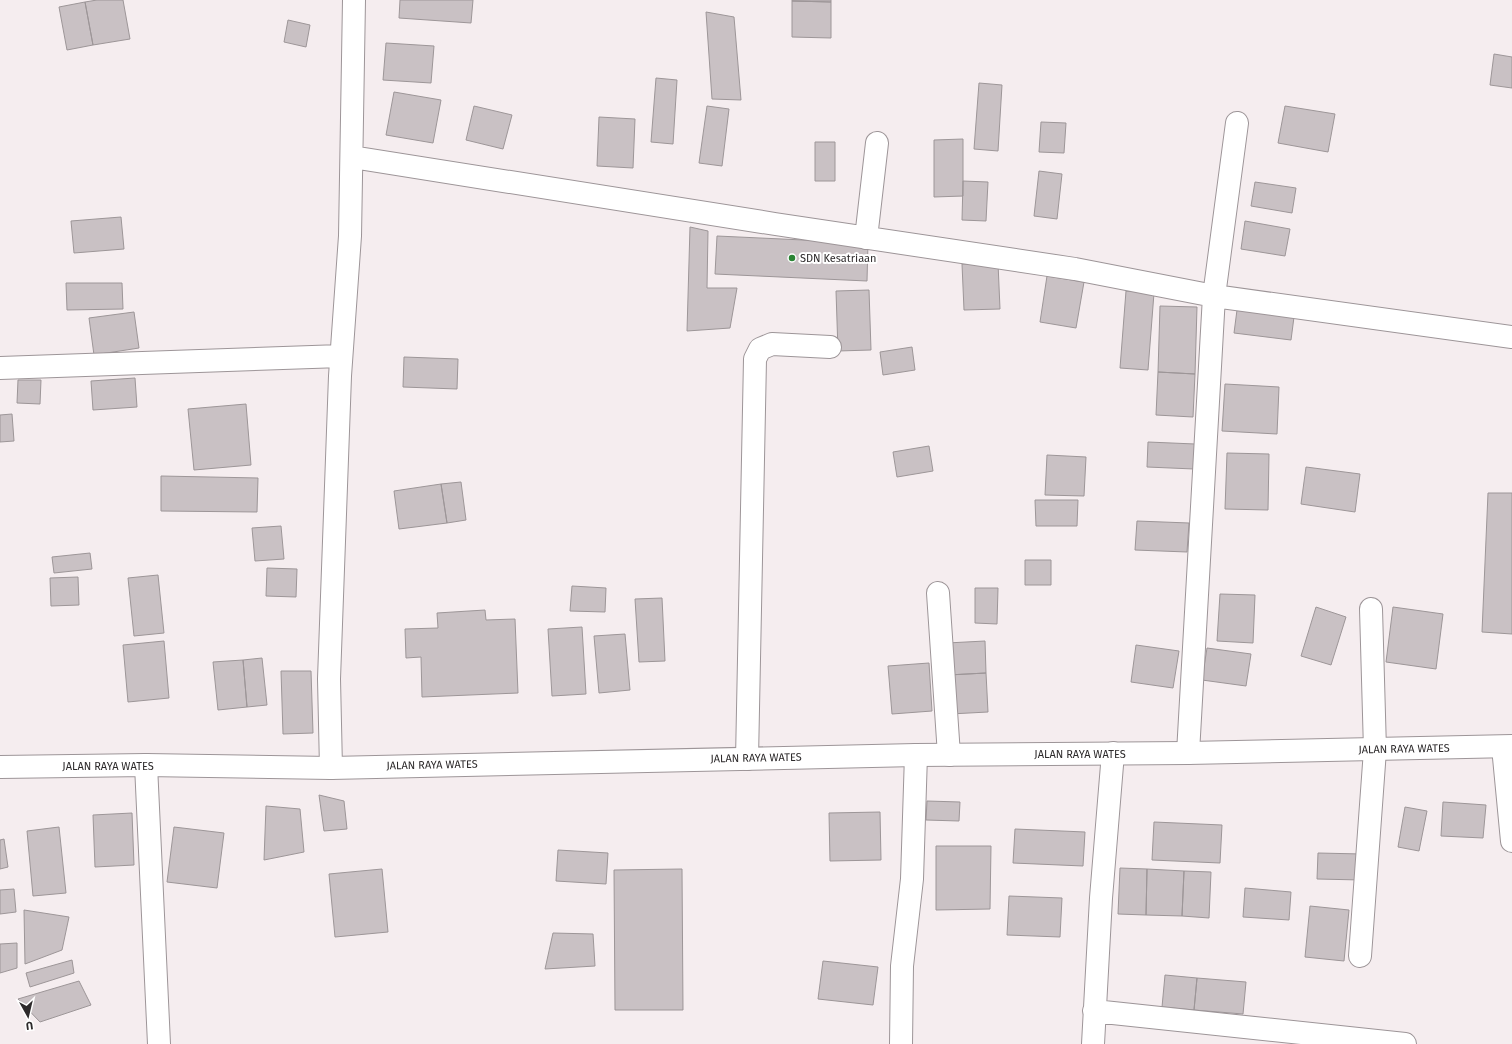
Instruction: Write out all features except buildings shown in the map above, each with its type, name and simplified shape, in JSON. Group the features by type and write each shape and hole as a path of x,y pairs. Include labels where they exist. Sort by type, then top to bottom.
{"main road":[{"path":"331,768 330,671 341,356 350,236 354,0"},
{"path":"1188,753 1214,296 1237,123"},
{"path":"866,238 877,144"},
{"path":"352,157 866,238 1075,269 1214,296 1512,337"},
{"path":"747,759 755,359 760,349 772,344 830,347"},
{"path":"0,368 341,356"},
{"path":"938,593 949,754"},
{"path":"1360,956 1375,750 1371,609"},
{"path":"1507,746 1512,840"},
{"name":"JALAN RAYA WATES","path":"0,767 146,765 331,768 949,754 1188,753 1507,746"},
{"path":"1093,1044 1101,898 1113,753"},
{"path":"901,1044 902,966 912,878 916,755"},
{"path":"146,765 160,1044"},
{"path":"1094,1011 1405,1044"}],"place":[{"name":"SDN Kesatriaan","path":"792,258"}]}
